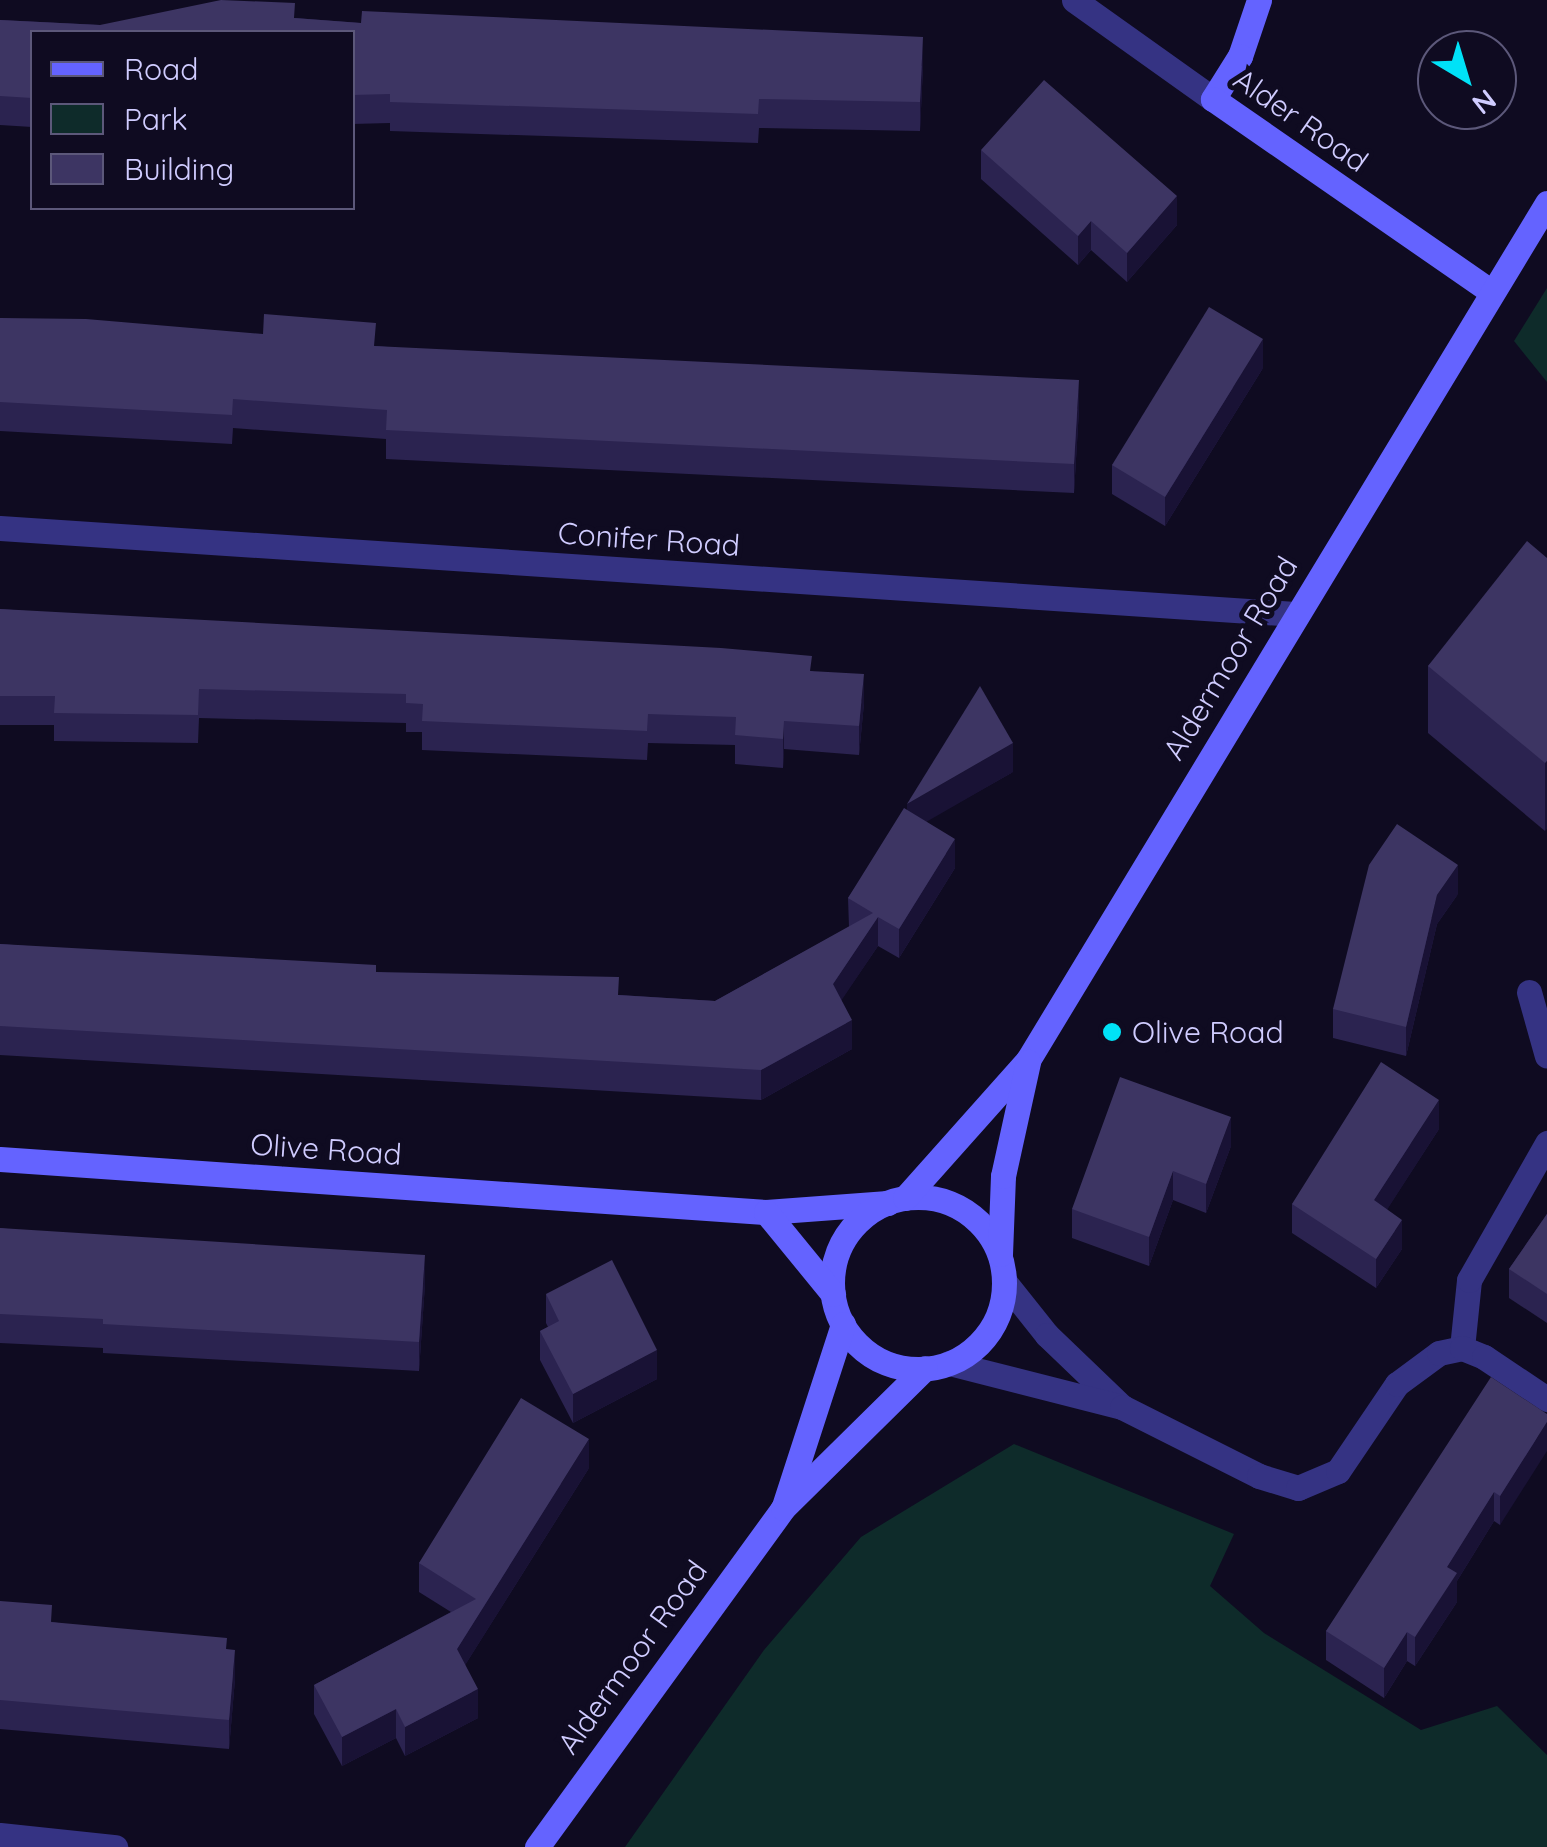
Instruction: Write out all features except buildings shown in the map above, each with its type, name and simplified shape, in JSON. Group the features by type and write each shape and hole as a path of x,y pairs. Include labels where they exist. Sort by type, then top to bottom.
{"street":[{"name":"Alder Road","path":"1074,0 1492,292"},
{"path":"1213,99 1240,56 1259,0"},
{"name":"Aldermoor Road","path":"896,1200 1028,1060 1294,614 1547,203"},
{"name":"Conifer Road","path":"0,528 1294,614"},
{"path":"1529,992 1547,1056"},
{"name":"Aldermoor Road","path":"1000,1254 1003,1176 1028,1060"},
{"path":"1462,1348 1468,1280 1547,1143"},
{"name":"Olive Road","path":"0,1159 766,1212 896,1200"},
{"path":"937,1366 990,1331 1004,1281 1000,1254 962,1209 896,1200 844,1239 834,1266 833,1294 842,1324 868,1353 905,1368 937,1366 1122,1407 1259,1476 1298,1488 1338,1471 1417,1364 1462,1348"},
{"path":"766,1212 833,1294"},
{"path":"1004,1281 1046,1335 1122,1407"},
{"name":"Aldermoor Road","path":"783,1508 842,1324"},
{"path":"1462,1348 1547,1398"},
{"name":"Aldermoor Road","path":"536,1847 783,1508 937,1366"},
{"path":"0,1835 115,1847"}],"green space":[{"path":"1547,288 1547,382 1514,341"},
{"path":"1014,1444 1234,1534 1210,1586 1264,1633 1421,1730 1497,1706 1547,1755 1547,1847 625,1847 764,1650 861,1537"}],"place":[{"name":"Olive Road","path":"1112,1032"}]}
